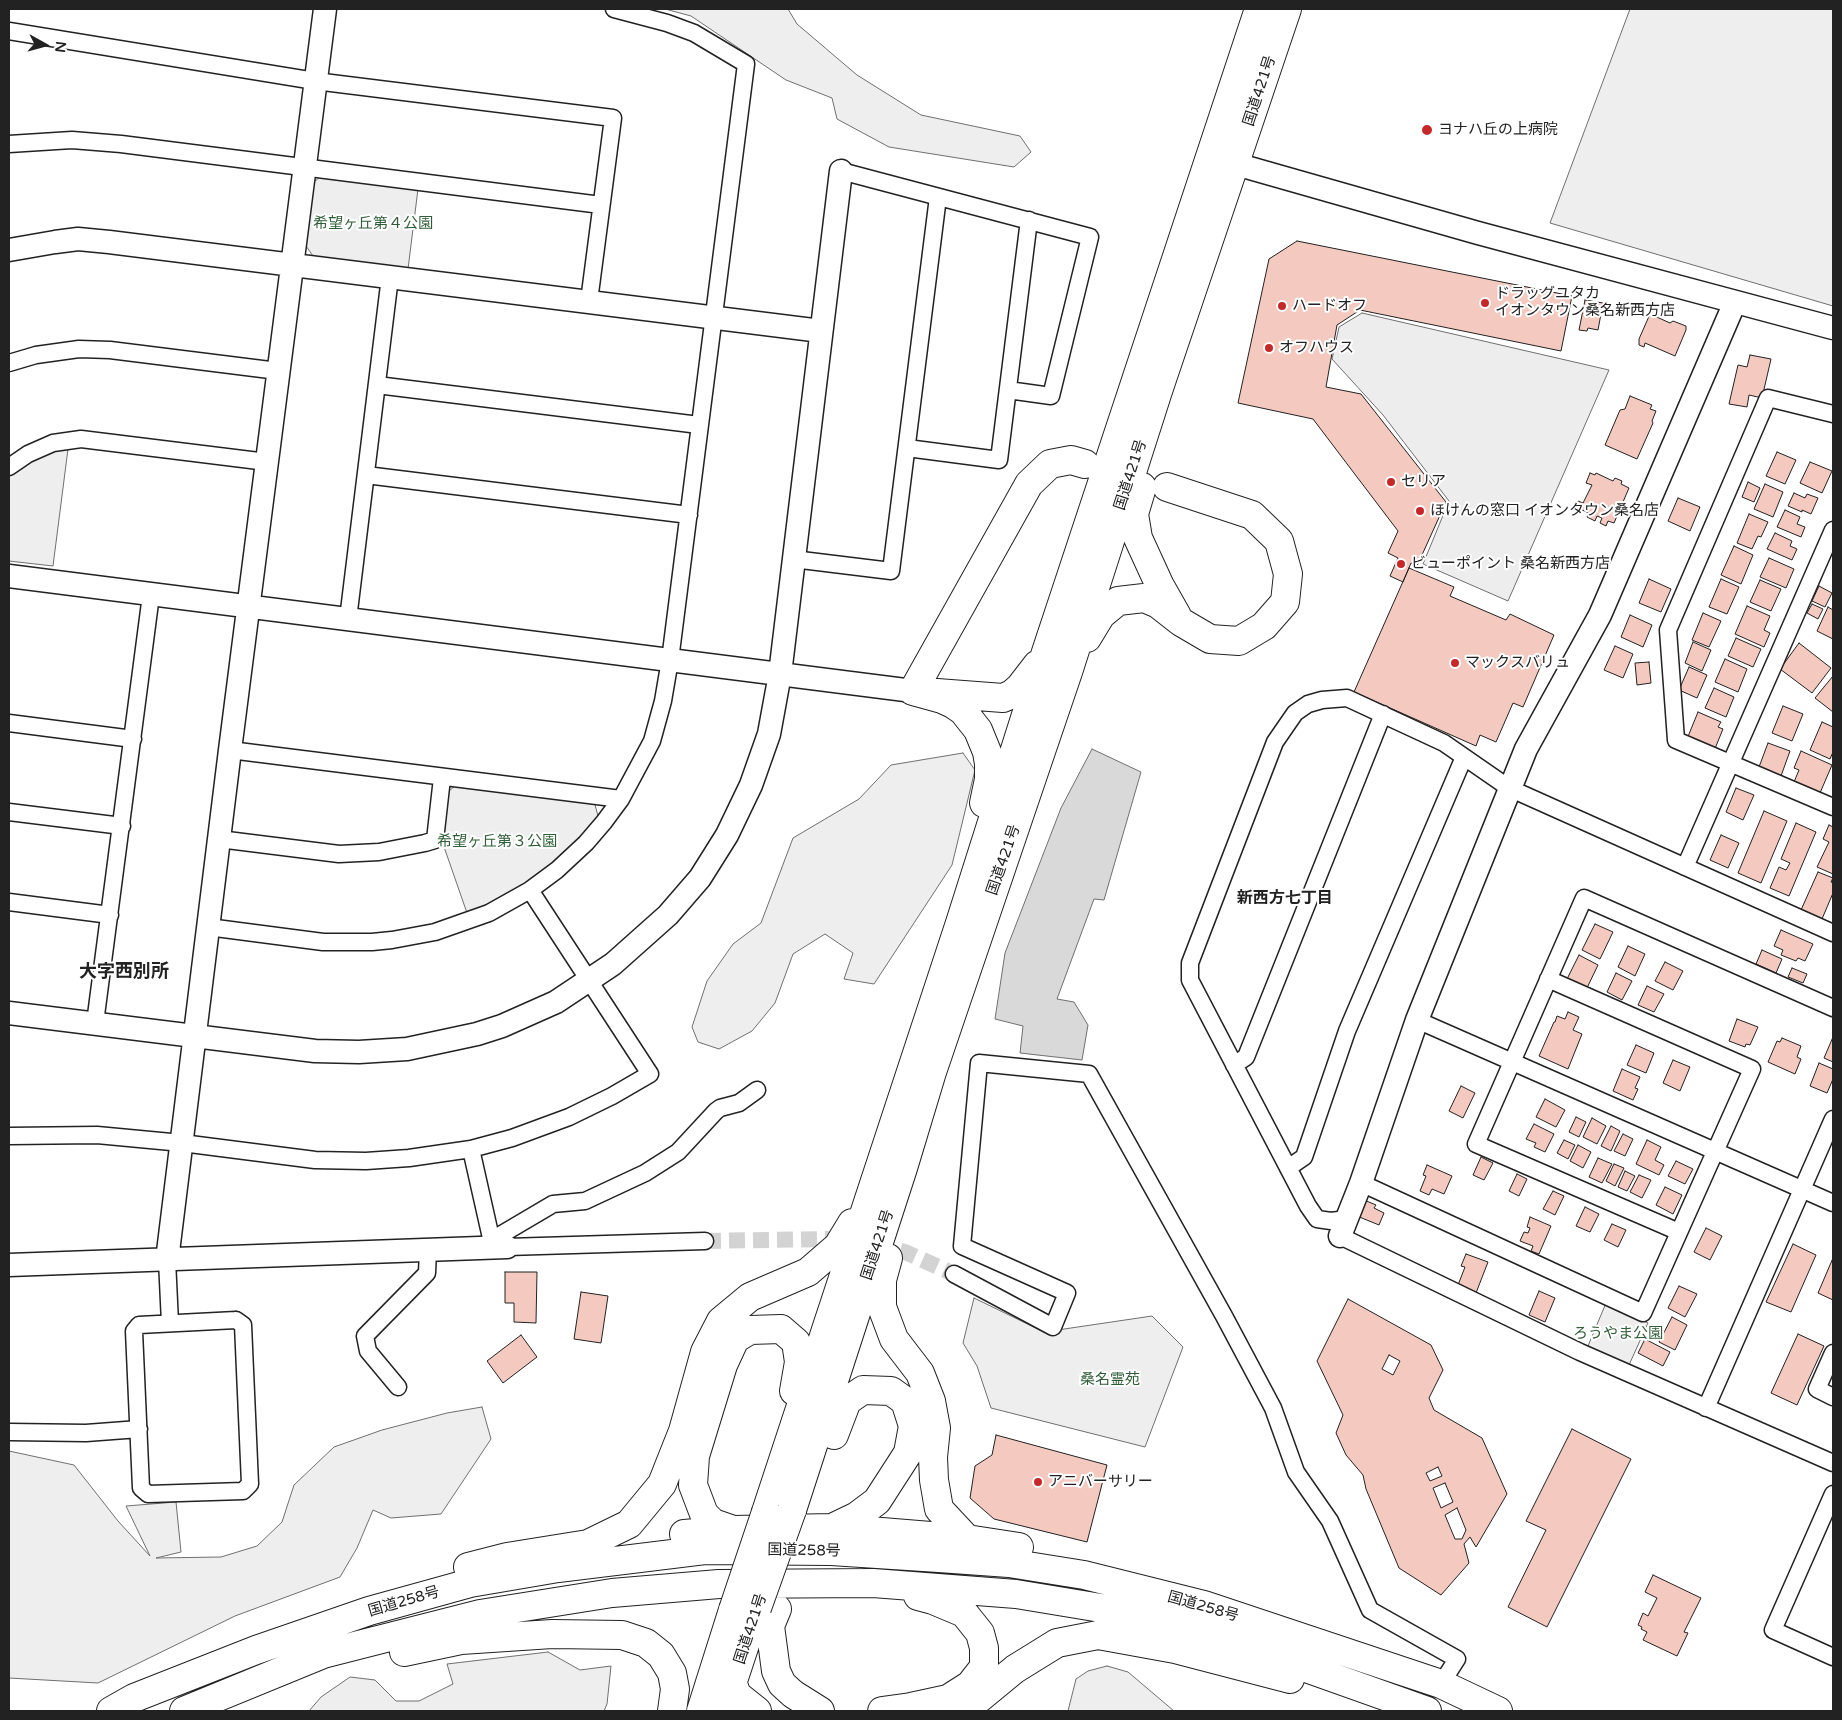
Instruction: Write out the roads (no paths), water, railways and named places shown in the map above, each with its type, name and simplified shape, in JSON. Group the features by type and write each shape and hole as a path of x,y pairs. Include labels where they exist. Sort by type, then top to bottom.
{"highway":[{"name":"国道421号","path":"701,1711 720,1651 756,1609 781,1541 786,1452 960,923 1046,652 1259,9"},
{"name":"国道421号","path":"723,1711 756,1609 784,1507 903,1168 932,1072 1068,672 1158,390 1287,9"},
{"path":"1158,390 1160,426 1134,514 1138,538 1160,586 1181,622"},
{"path":"913,691 1029,484 1050,464 1071,460 1085,464"},
{"path":"1068,672 1101,615 1118,601 1144,598 1158,604 1181,622 1210,639 1239,641 1264,626 1285,602 1288,574 1279,541 1252,515 1167,487"},
{"path":"913,691 1003,698 1020,688 1046,652"},
{"path":"913,691 942,699 953,704 963,712 978,730 987,752 989,780 969,863 960,923"},
{"path":"903,1168 901,1215 882,1280 882,1307 894,1338 920,1373 931,1401 936,1428 932,1457 939,1509 967,1539"},
{"path":"588,1544 630,1524 662,1484 683,1431 705,1352 721,1321 750,1297 808,1272 838,1246 868,1198"},
{"path":"733,1530 713,1523 704,1514 692,1485 695,1456 723,1365 735,1339 750,1330 781,1329 796,1342 799,1362 792,1403 782,1442 786,1452"},
{"path":"784,1507 813,1492 847,1401 863,1390 890,1391 905,1401 913,1426 908,1453 877,1500 857,1516 832,1528"},
{"path":"369,1611 414,1582 508,1557 588,1544 733,1530 832,1528 967,1539 1057,1553 1147,1573 1315,1625 1441,1684"},
{"name":"国道258号","path":"111,1711 134,1698 256,1650 369,1611 470,1583 558,1568 705,1550 831,1551 939,1558 1009,1563 1084,1575 1204,1606 1441,1684 1498,1711"},
{"path":"873,1583 934,1600 964,1613 980,1632 984,1648 984,1667 970,1685 948,1699 882,1711"},
{"name":"国道258号","path":"184,1711 323,1654 480,1614 612,1593 719,1584 873,1583 1016,1594 1131,1613 1236,1643 1427,1711"},
{"path":"756,1609 770,1626 776,1671 782,1684 793,1694 820,1711"},
{"path":"323,1654 380,1657 462,1640 552,1634 622,1636 646,1643 661,1655 672,1673 675,1689 672,1711"},
{"path":"944,1711 970,1706 1015,1670 1057,1644 1098,1634 1175,1649 1294,1680 1384,1711"},
{"path":"720,1651 737,1695 757,1711"}],"street":[{"path":"170,1323 167,1260 325,9"},
{"path":"208,927 323,942 349,943 392,940 428,934 456,926 489,913 530,890 571,857 604,822 620,799 652,741 663,701 670,660 746,64 694,33 667,23 614,9"},
{"path":"9,32 315,81 612,118 588,301"},
{"path":"9,144 58,140 94,141 601,205"},
{"path":"1210,156 1470,231 1833,328"},
{"path":"9,1013 315,1051 358,1052 407,1049 452,1041 502,1026 556,1002 590,981 634,947 668,915 700,878 737,815 761,760 774,712 780,674 841,171 1090,237 1051,396 1008,390"},
{"path":"793,559 891,571 938,197"},
{"path":"907,448 999,460 1028,220"},
{"path":"9,250 78,239 821,330"},
{"path":"348,619 390,277"},
{"path":"1343,1227 1361,1183 1417,1020 1509,788 1526,749 1600,616 1735,302"},
{"path":"9,363 36,354 79,349 110,350 278,372"},
{"path":"377,385 699,425"},
{"path":"1833,414 1768,398 1668,630 1676,740 1833,807"},
{"path":"9,467 46,445 66,440 81,439 267,462"},
{"path":"366,475 689,515"},
{"path":"1685,867 1833,530"},
{"path":"9,576 913,691"},
{"path":"95,1023 151,595"},
{"path":"1833,932 1509,788 1444,743 1348,698 1322,700 1308,704 1295,713 1275,742 1190,964 1190,980 1308,1206 1317,1219 1331,1221 1343,1227 1580,1352 1833,1463"},
{"path":"1234,1065 1246,1057 1383,714"},
{"path":"9,723 133,739"},
{"path":"230,750 620,799"},
{"path":"1288,1168 1304,1157 1346,1031 1464,757"},
{"path":"219,839 339,854 379,852 435,840 442,778"},
{"path":"9,812 122,826"},
{"path":"9,1136 98,1135 182,1143 315,1160 392,1160 471,1149 512,1138 569,1117 612,1096 650,1074 530,890"},
{"path":"1679,1232 1476,1144 1584,898 1833,1008"},
{"path":"9,902 110,915"},
{"path":"1361,1183 1643,1313 1752,1069 1548,980"},
{"path":"1417,1020 1833,1203"},
{"path":"954,1274 1053,1327 1066,1293 962,1246 979,1063 1089,1074 1220,1307 1273,1408 1296,1472 1330,1521 1370,1610 1457,1660 1441,1684"},
{"path":"497,1245 553,1204 585,1201 646,1173 678,1152 720,1108 739,1103 757,1090"},
{"path":"1706,1408 1833,1119"},
{"path":"471,1149 497,1245"},
{"path":"9,1265 497,1245 705,1241"},
{"path":"398,1387 368,1351 365,1336 427,1273 428,1249"},
{"path":"236,1320 243,1326 250,1484 243,1491 148,1494 141,1488 139,1429 134,1331 139,1325 236,1320"},
{"path":"1833,1353 1817,1390 1833,1397"},
{"path":"9,1432 86,1433 139,1429"},
{"path":"1833,1494 1772,1630 1833,1657"}],"tunnel":[{"path":"705,1241 848,1240"},
{"path":"877,1245 905,1252 954,1274"}],"place":[{"name":"ヨナハ丘の上病院","path":"1427,130"},
{"name":"ドラッグユタカ イオンタウン桑名新西方店","path":"1485,303"},
{"name":"ハードオフ","path":"1282,306"},
{"name":"オフハウス","path":"1269,348"},
{"name":"セリア","path":"1391,482"},
{"name":"ほけんの窓口 イオンタウン桑名店","path":"1420,511"},
{"name":"ビューポイント 桑名新西方店","path":"1401,564"},
{"name":"マックスバリュ","path":"1455,663"},
{"name":"アニバーサリー","path":"1038,1482"}],"district":[{"name":"新西方七丁目","path":"1285,899"},
{"name":"大字西別所","path":"124,972"}],"park label":[{"name":"希望ヶ丘第４公園","path":"373,224"},
{"name":"希望ヶ丘第３公園","path":"497,842"},
{"name":"ろうやま公園","path":"1618,1334"},
{"name":"桑名霊苑","path":"1110,1380"}]}
